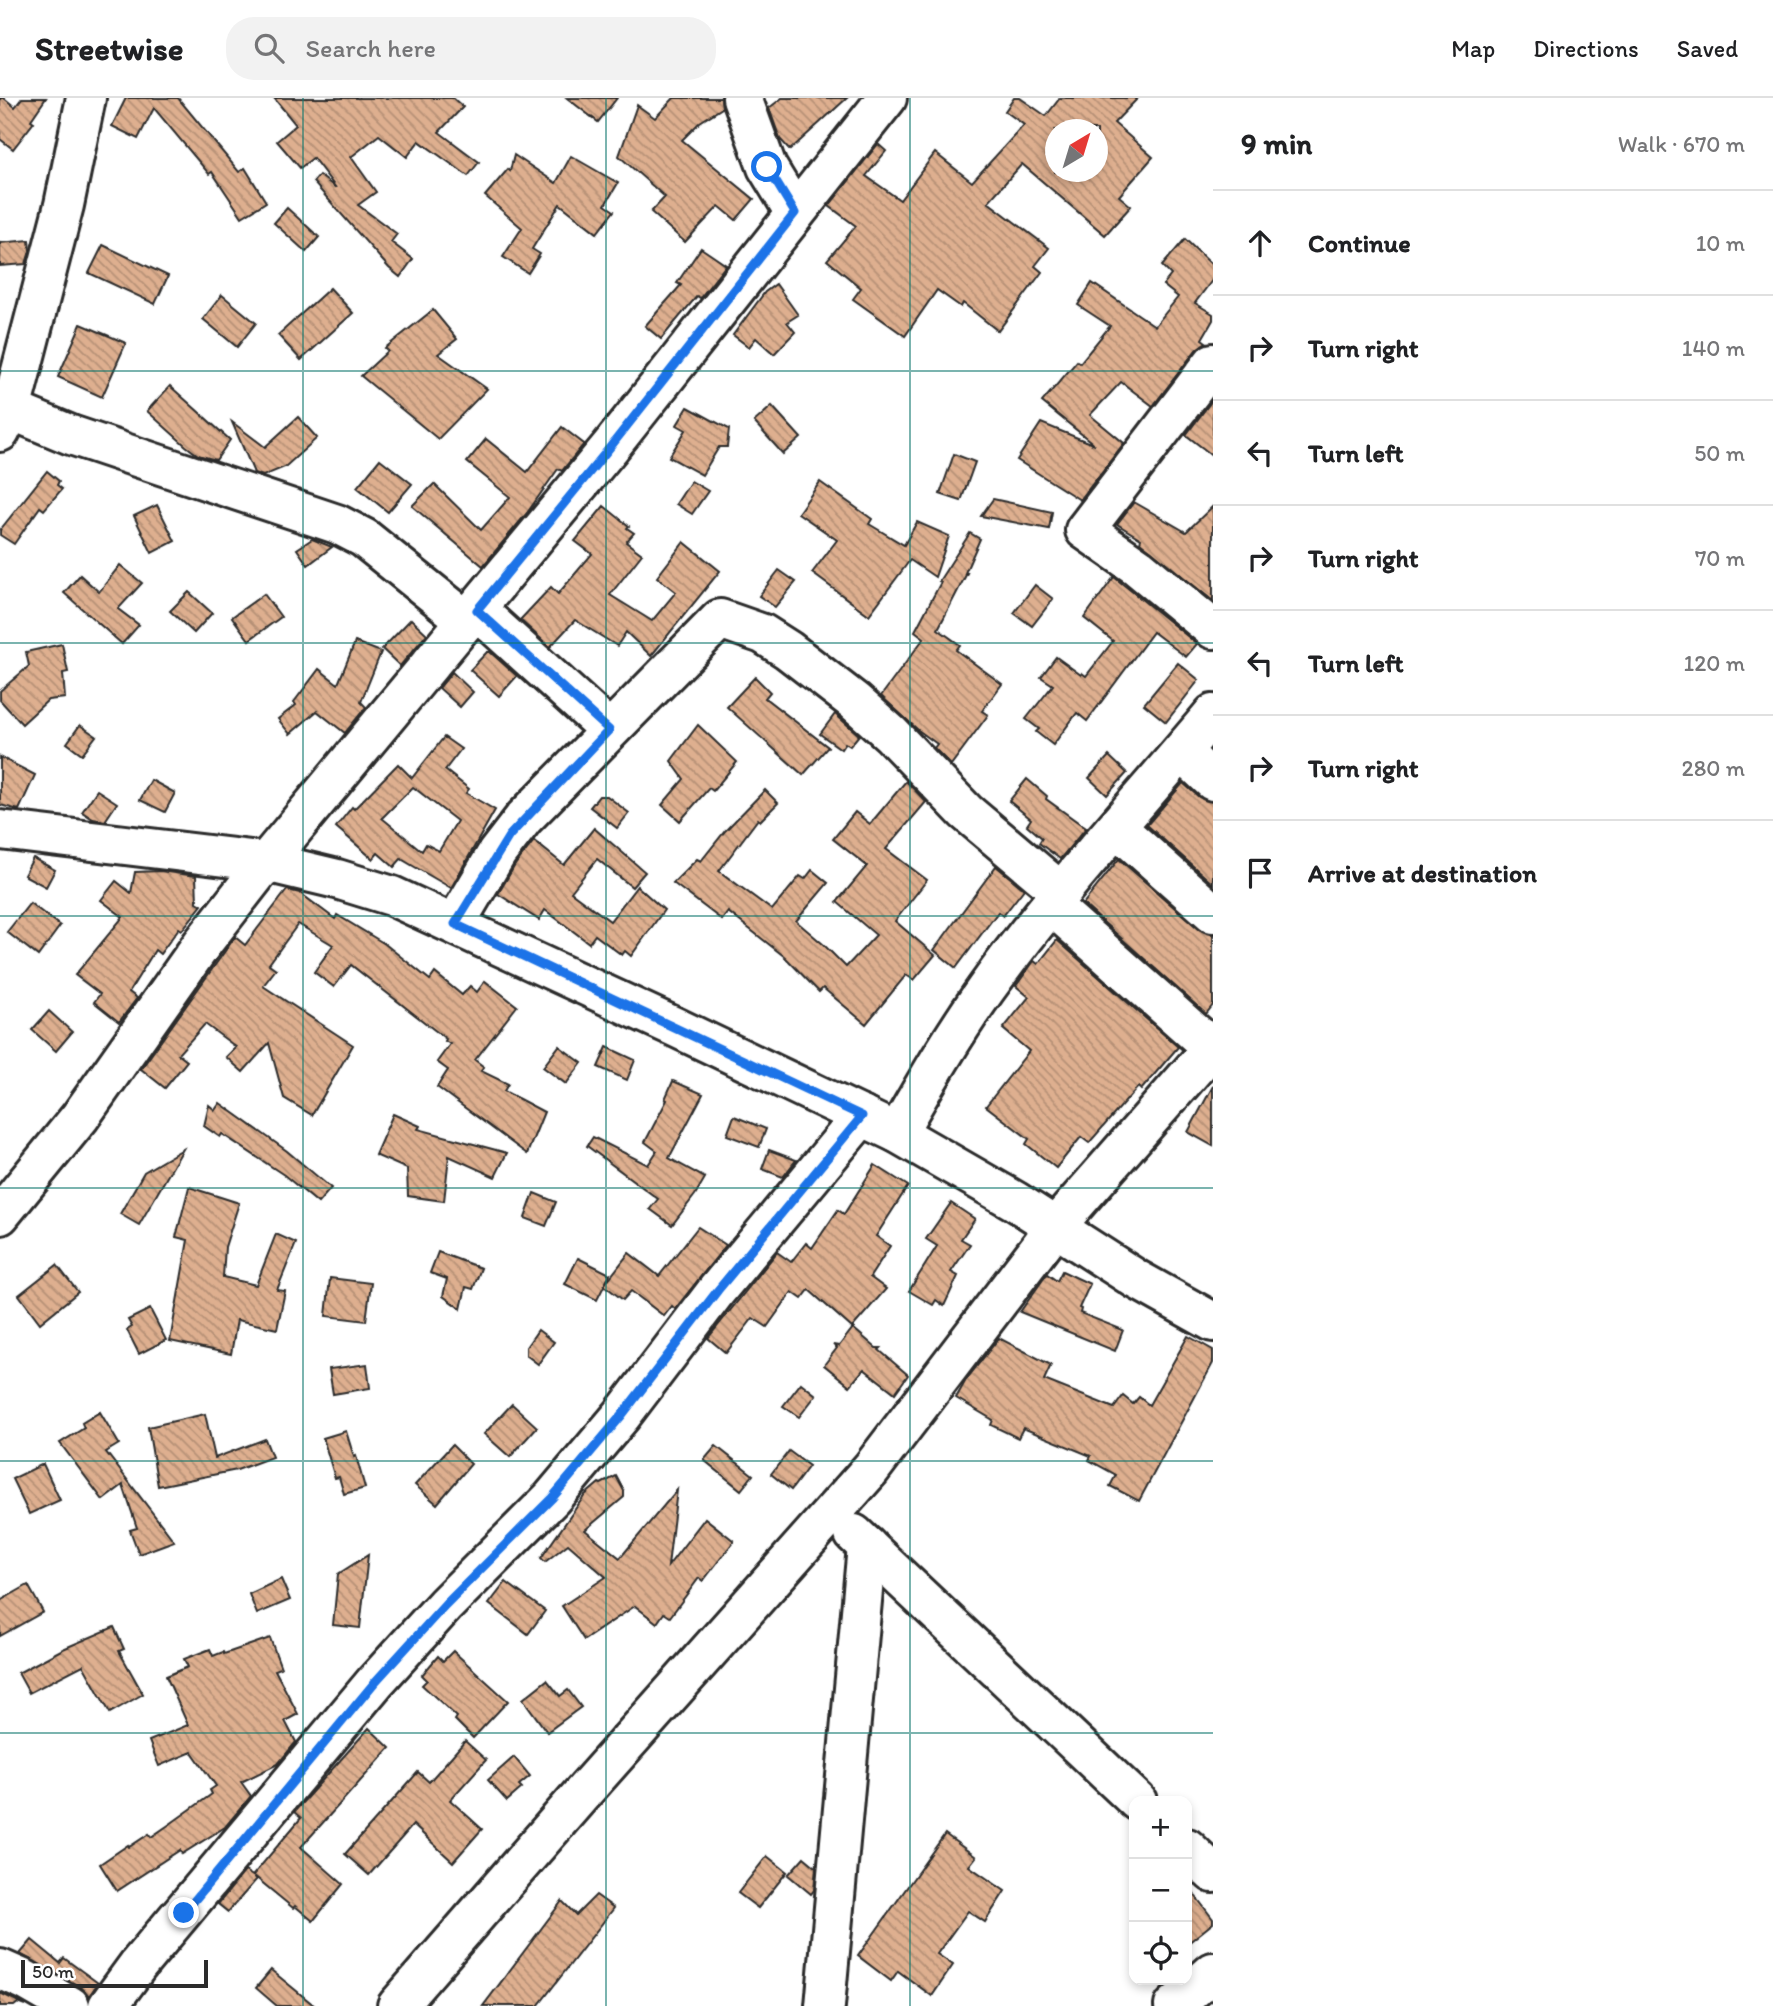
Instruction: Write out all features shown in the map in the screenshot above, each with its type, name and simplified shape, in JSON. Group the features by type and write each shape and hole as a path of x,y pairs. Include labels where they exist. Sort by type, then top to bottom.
{"street":[{"path":"86,98 64,205 6,421 71,435 337,524 364,538 472,615 609,730"},
{"path":"742,98 767,167 795,213"},
{"path":"0,1215 80,1117 202,944 266,862 611,446 887,98"},
{"path":"1213,363 1085,530 1139,567 1213,629"},
{"path":"397,2006 871,1469 1056,1226 1212,1048 854,701 763,634 720,619 609,730 509,836 455,924"},
{"path":"897,1133 941,1056 987,988 1056,899 1213,714"},
{"path":"1182,752 1213,781"},
{"path":"1117,828 1213,913"},
{"path":"0,830 266,862 392,896 897,1133 1056,1226 1136,1279 1213,1322"},
{"path":"108,2006 138,1965 375,1682 445,1605 552,1498 622,1415 718,1290 862,1116"},
{"path":"832,1513 1132,1796"},
{"path":"825,2006 867,1546"},
{"path":"1192,1853 1213,1873"},
{"path":"0,1969 70,2006"},
{"path":"1174,2006 1213,1972"}],"building":[{"path":"0,98 15,107 22,98 46,98 31,120 34,122 13,149 0,139"},
{"path":"126,98 178,98 239,172 245,168 266,202 242,217 212,172 209,174 154,108 138,139 112,126"},
{"path":"274,98 453,98 463,107 439,132 479,162 468,176 419,141 407,157 379,135 351,157 376,192 358,205 397,234 391,242 413,259 400,277 313,182 319,175 336,188 313,158 300,168 277,141 296,125"},
{"path":"567,98 617,98 598,122"},
{"path":"674,98 721,98 722,108 700,122 682,140 754,199 736,220 719,206 685,242 651,212 665,197 619,156 637,105 655,118"},
{"path":"782,98 847,98 790,150 780,139 769,108"},
{"path":"1014,98 1020,98 1046,116 1060,98 1138,98 1114,123 1153,157 1119,196 1131,206 1105,235 1022,164 988,202 1049,248 1035,266 1042,272 998,331 963,303 961,307 937,290 905,336 853,299 861,288 827,260 856,226 829,206 878,144 886,151 866,176 900,200 935,153 972,182 1024,125 1005,111"},
{"path":"514,155 556,183 571,156 618,183 605,205 614,211 597,233 560,204 532,249 540,254 528,273 503,257 522,228 485,196 508,169 510,171"},
{"path":"287,208 319,237 306,252 274,223"},
{"path":"1185,239 1213,266 1213,279 1195,303 1213,314 1213,320 1202,339 1206,342 1196,350 1153,406 1121,382 1090,415 1124,443 1080,500 1017,460 1041,423 1095,445 1042,402 1077,361 1080,363 1110,326 1078,305 1092,283 1155,326 1178,297 1163,285 1171,275 1162,266"},
{"path":"29,240 30,251 26,264 0,266 0,243"},
{"path":"103,245 168,276 155,304 89,273"},
{"path":"701,248 726,265 700,298 697,296 661,339 645,326 681,285 677,283"},
{"path":"776,284 798,315 787,322 795,332 774,354 756,338 749,347 733,335 765,292"},
{"path":"330,288 353,313 301,360 278,335"},
{"path":"222,295 256,323 237,347 203,319"},
{"path":"433,310 457,339 438,354 487,389 438,439 361,376 388,351 385,348"},
{"path":"81,324 126,343 102,397 58,377"},
{"path":"170,386 230,440 216,460 198,455 147,411"},
{"path":"1213,399 1213,456 1186,435"},
{"path":"772,406 801,438 783,454 754,422"},
{"path":"688,407 729,429 727,447 719,447 702,475 669,457 686,430 677,425"},
{"path":"298,417 317,438 285,467 263,476 254,473 232,422 265,447"},
{"path":"562,427 584,444 562,471 558,469 527,513 483,566 412,506 434,484 481,530 510,497 467,462 486,439 527,472"},
{"path":"954,454 975,462 961,501 940,494"},
{"path":"380,459 412,484 388,512 357,487"},
{"path":"47,471 59,481 57,485 62,489 44,510 40,507 14,544 0,535 0,530"},
{"path":"691,481 708,491 692,514 676,504"},
{"path":"820,482 872,519 869,524 904,545 917,522 949,536 935,577 910,560 869,615 812,573 837,540 798,513"},
{"path":"993,499 1052,512 1049,529 981,516"},
{"path":"1134,502 1186,532 1213,506 1213,601 1140,542 1141,539 1117,524"},
{"path":"157,505 175,541 152,553 134,516"},
{"path":"604,506 629,526 627,528 634,533 626,542 642,554 610,595 652,621 676,592 657,577 684,542 720,571 651,656 626,632 617,646 575,620 550,647 520,620 551,587 558,594 592,554 575,541"},
{"path":"970,533 980,539 967,573 938,629 960,645 956,650 1002,684 982,711 988,715 951,765 934,748 937,744 881,696 924,638 915,631 941,582 939,581"},
{"path":"312,539 332,547 308,565 297,549"},
{"path":"120,565 142,583 118,609 139,625 122,644 64,593 80,575 99,592"},
{"path":"779,570 796,582 775,607 759,596"},
{"path":"1114,577 1197,644 1186,657 1153,632 1087,721 1077,713 1053,745 1036,732 1039,729 1026,719 1053,685 1041,677 1056,657 1086,676 1113,641 1084,618"},
{"path":"1035,585 1053,599 1032,626 1014,613"},
{"path":"189,592 212,613 194,633 170,611"},
{"path":"264,594 281,617 249,640 232,617"},
{"path":"411,619 427,634 400,666 382,649"},
{"path":"355,642 381,652 361,702 366,707 345,733 317,711 290,734 278,719 296,705 294,702 319,669 338,684"},
{"path":"62,644 68,672 63,673 65,698 48,700 22,724 0,700 0,691 29,666 26,652"},
{"path":"487,652 517,676 499,696 470,670"},
{"path":"1178,663 1199,680 1166,722 1144,704"},
{"path":"452,672 473,692 460,707 439,688"},
{"path":"755,677 770,692 765,698 828,747 803,775 727,707"},
{"path":"835,714 859,735 850,746 845,743 841,749 820,734"},
{"path":"80,725 96,736 82,754 67,743"},
{"path":"698,725 737,762 713,791 709,788 680,821 662,805 684,779 671,761"},
{"path":"444,737 461,749 445,770 469,789 466,793 495,810 451,888 401,859 394,867 378,853 373,859 336,827 352,807 354,809 398,764 412,778","holes":["413,787 457,821 439,851 426,844 422,851 382,818"]},
{"path":"1109,756 1127,773 1107,795 1089,778"},
{"path":"0,757 35,775 19,810 0,805"},
{"path":"1027,779 1047,796 1046,799 1086,828 1060,859 1039,843 1042,838 1027,825 1031,819 1009,801"},
{"path":"151,780 175,793 165,812 140,800"},
{"path":"906,781 926,802 886,849 927,880 895,921 935,955 914,980 906,975 866,1024 823,988 819,992 785,957 728,912 722,920 673,883 697,859 701,861 725,831 765,790 778,803 760,821 758,819 719,871 772,910 800,876 805,879 812,870 828,883 796,921 846,967 876,935 837,902 867,866 833,839 855,812 870,824"},
{"path":"1183,783 1199,797 1213,802 1213,884 1147,825"},
{"path":"97,790 117,803 105,821 93,819 82,812"},
{"path":"599,796 607,796 629,813 617,828 590,807"},
{"path":"594,828 645,872 632,887 597,859 571,892 610,921 637,886 664,910 631,956 625,951 622,955 595,935 589,943 545,910 539,920 498,894 515,865 534,841 564,865"},
{"path":"33,858 55,870 46,887 24,875"},
{"path":"1119,859 1199,929 1213,934 1213,1005 1206,1014 1083,904"},
{"path":"996,866 1024,889 1003,916 998,912 956,968 934,950"},
{"path":"160,871 196,876 197,902 202,905 182,930 179,928 160,954 155,950 129,992 137,998 119,1022 94,1002 100,994 75,975 123,917 101,900 116,881 131,893 135,872"},
{"path":"287,890 300,893 335,919 337,915 385,944 430,980 435,973 462,995 470,986 477,992 485,981 517,1006 475,1060 484,1067 481,1071 508,1084 504,1091 544,1112 527,1154 437,1087 448,1070 437,1062 450,1044 446,1039 351,965 334,987 314,972 333,945 298,924 269,964 276,969 263,986 353,1045 312,1115 284,1098 269,1043 243,1072 226,1057 236,1047 205,1024 178,1054 187,1061 165,1088 141,1069 235,937 245,945"},
{"path":"30,903 60,926 38,956 7,932"},
{"path":"1057,940 1178,1047 1141,1090 1138,1087 1089,1143 1081,1137 1056,1168 1026,1144 1029,1139 986,1106 1029,1051 1003,1029 1029,997 1016,986 1034,961 1038,964"},
{"path":"49,1011 72,1032 56,1051 32,1030"},
{"path":"559,1046 582,1063 566,1084 543,1067"},
{"path":"607,1047 635,1060 627,1080 598,1067"},
{"path":"673,1081 703,1094 669,1158 705,1178 672,1225 650,1209 658,1199 587,1146 593,1137 648,1165 657,1151 645,1142 667,1100 665,1099"},
{"path":"1213,1086 1213,1146 1188,1132"},
{"path":"220,1103 287,1151 331,1188 318,1203 284,1175 222,1134 220,1137 204,1126 209,1105 215,1110"},
{"path":"393,1114 420,1126 418,1129 507,1153 495,1177 449,1156 444,1201 408,1196 407,1169 375,1155"},
{"path":"734,1116 766,1129 759,1147 727,1135"},
{"path":"183,1149 139,1225 120,1214 144,1172"},
{"path":"769,1150 796,1160 783,1177 762,1169"},
{"path":"875,1165 908,1186 876,1236 890,1246 870,1277 886,1289 852,1328 809,1290 802,1299 792,1292 767,1327 753,1318 726,1353 708,1338 777,1252 791,1262 806,1243 812,1248 838,1210 844,1214"},
{"path":"189,1187 239,1203 225,1247 223,1277 256,1285 276,1234 296,1243 277,1290 285,1291 277,1329 237,1320 231,1354 170,1341 188,1240 176,1237"},
{"path":"534,1193 556,1202 546,1226 525,1218"},
{"path":"951,1203 975,1219 961,1239 970,1244 951,1272 958,1276 944,1306 936,1300 933,1305 909,1291 937,1246 926,1239"},
{"path":"698,1227 726,1245 675,1309 672,1306 664,1316 631,1291 623,1300 604,1285 629,1253 659,1276"},
{"path":"438,1252 481,1268 473,1289 466,1287 461,1309 443,1296 447,1279 430,1273"},
{"path":"578,1258 610,1274 597,1300 565,1284"},
{"path":"57,1265 78,1292 40,1323 19,1295"},
{"path":"1062,1271 1090,1284 1079,1308 1080,1313 1123,1330 1115,1351 1020,1312 1047,1274 1057,1281"},
{"path":"330,1278 371,1283 366,1321 326,1316"},
{"path":"150,1309 166,1340 139,1354 127,1330 132,1327 128,1320"},
{"path":"853,1328 876,1348 881,1348 879,1350 908,1375 895,1393 864,1369 850,1386 824,1365 837,1348 833,1345 839,1346"},
{"path":"538,1330 554,1342 538,1364 526,1355 526,1347"},
{"path":"1188,1336 1213,1350 1213,1363 1139,1501 1110,1486 1116,1475 1089,1460 1091,1456 1023,1428 1018,1438 991,1425 993,1420 956,1398 966,1380 999,1338 1051,1365 1044,1380 1114,1408 1123,1396 1133,1404 1139,1397 1149,1405"},
{"path":"367,1364 370,1388 333,1394 329,1369"},
{"path":"801,1383 816,1395 799,1417 783,1406"},
{"path":"512,1404 537,1427 510,1457 484,1434"},
{"path":"100,1412 119,1444 106,1452 174,1541 139,1554 130,1530 137,1528 123,1485 103,1500 60,1443 84,1428 82,1423"},
{"path":"205,1414 215,1458 265,1439 272,1457 237,1470 158,1486 148,1427"},
{"path":"346,1431 365,1488 344,1494 339,1477 335,1478 323,1438"},
{"path":"452,1445 471,1464 437,1504 415,1485"},
{"path":"716,1446 753,1475 741,1490 704,1460"},
{"path":"789,1451 809,1466 791,1490 771,1474"},
{"path":"43,1464 60,1500 29,1514 12,1479"},
{"path":"616,1476 624,1491 624,1497 585,1530 620,1558 677,1490 668,1566 705,1518 734,1541 703,1581 699,1578 670,1617 664,1613 657,1623 635,1606 584,1640 562,1606 606,1577 568,1544 545,1562 541,1558 585,1495 599,1483"},
{"path":"368,1555 360,1628 333,1625 338,1574"},
{"path":"281,1579 290,1600 257,1614 249,1594"},
{"path":"506,1582 545,1611 528,1634 489,1604"},
{"path":"28,1585 43,1612 0,1636 0,1601"},
{"path":"114,1627 124,1649 119,1651 143,1694 110,1713 83,1665 29,1693 18,1673 63,1649"},
{"path":"270,1638 281,1668 275,1670 298,1714 285,1721 296,1742 278,1764 241,1782 251,1796 225,1827 182,1854 180,1850 117,1891 100,1864 128,1845 129,1847 149,1834 151,1837 212,1794 210,1790 216,1786 192,1752 159,1766 149,1741 188,1725 166,1676 188,1667 184,1659 210,1649 213,1656 223,1652 224,1654"},
{"path":"453,1651 508,1701 473,1738 455,1720 457,1717 422,1685 427,1680 422,1675 438,1656 443,1661"},
{"path":"547,1680 560,1696 568,1690 581,1707 547,1732 523,1699"},
{"path":"369,1728 390,1748 301,1847 343,1884 313,1921 253,1875 301,1818 294,1812"},
{"path":"465,1741 486,1760 450,1800 482,1829 453,1862 413,1825 369,1875 345,1854 418,1772 429,1782"},
{"path":"514,1757 530,1776 519,1785 522,1788 507,1801 488,1780"},
{"path":"945,1834 976,1857 969,1866 1005,1891 985,1922 968,1911 937,1954 953,1965 932,1996 898,1971 891,1981 858,1956"},
{"path":"767,1856 787,1872 758,1908 738,1893"},
{"path":"804,1857 816,1867 814,1890 811,1894 788,1875"},
{"path":"245,1871 257,1879 228,1912 218,1904"},
{"path":"1192,1892 1213,1919 1213,1923 1192,1940"},
{"path":"596,1895 614,1908 538,2006 483,2006 562,1901 576,1915"},
{"path":"32,1940 60,1963 64,1958 98,1983 89,1996 81,1987 20,1954"},
{"path":"271,1970 315,2006 277,2006 256,1988"},
{"path":"0,1993 26,2006 18,2003 14,2006 0,2006"}],"route":[{"path":"184,1913 375,1682 445,1605 552,1498 622,1415 718,1290 862,1116 455,924 509,836 609,730 477,610 795,213 767,167"}]}
